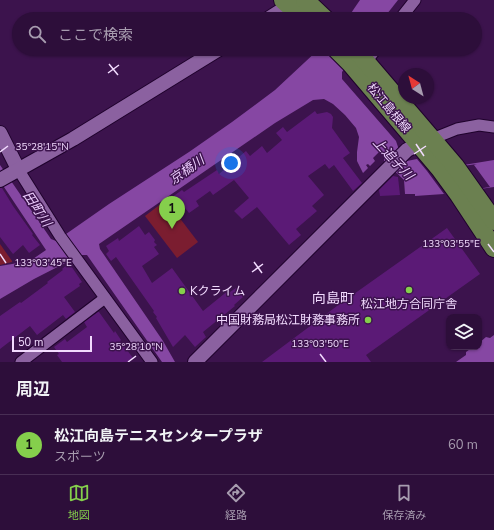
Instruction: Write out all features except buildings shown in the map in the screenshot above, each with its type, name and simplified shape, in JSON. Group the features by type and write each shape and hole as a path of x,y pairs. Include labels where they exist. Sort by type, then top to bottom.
{"main road":[{"path":"294,1 300,12"},
{"path":"294,1 313,12"},
{"name":"松江島根線","path":"362,56 420,144 448,168 467,194 494,221"},
{"name":"松江島根線","path":"467,194 494,248"}],"street":[{"path":"405,12 414,0"},
{"path":"278,12 294,1"},
{"path":"9,174 73,139 208,56"},
{"path":"195,362 372,186 420,144 457,129 479,125 494,127"},
{"path":"0,133 9,174 60,236 152,362"},
{"path":"21,362 105,298"}],"shaded area":[{"path":"166,200 198,242 177,258 145,216"},
{"path":"0,244 12,261 12,262 0,265"}],"water":[{"path":"360,0 398,0 389,12 352,12"},
{"path":"311,56 354,56 342,72 342,79 396,141 407,161 417,159 427,171 494,160 494,187 444,194 415,196 415,194 405,194 404,180 384,161 384,154 380,151 373,158 375,161 370,166 368,164 366,165 368,168 363,173 357,161 359,137 356,128 333,104 324,99 313,100 275,123 99,244 100,249 163,341 175,362 162,362 87,255 81,255 34,279 0,299 0,266 30,261 46,250 0,181 0,165 51,239 56,241 109,204 189,152 275,90"},
{"path":"494,335 494,362 456,362 466,355 466,352 469,350 482,350 482,340 486,337 490,338"}],"pier":[{"path":"477,164 474,165 490,187 444,194 427,171"}],"place":[{"name":"松江向島テニスセンタープラザ","path":"172,229"},
{"name":"松江地方合同庁舎","path":"409,290"},
{"name":"Kクライム","path":"182,291"},
{"name":"中国財務局松江財務事務所","path":"368,320"}],"district":[{"name":"向島町","path":"333,298"}],"water label":[{"name":"上追子川","path":"393,159"},
{"name":"京橋川","path":"187,170"},
{"name":"田町川","path":"37,209"}]}
